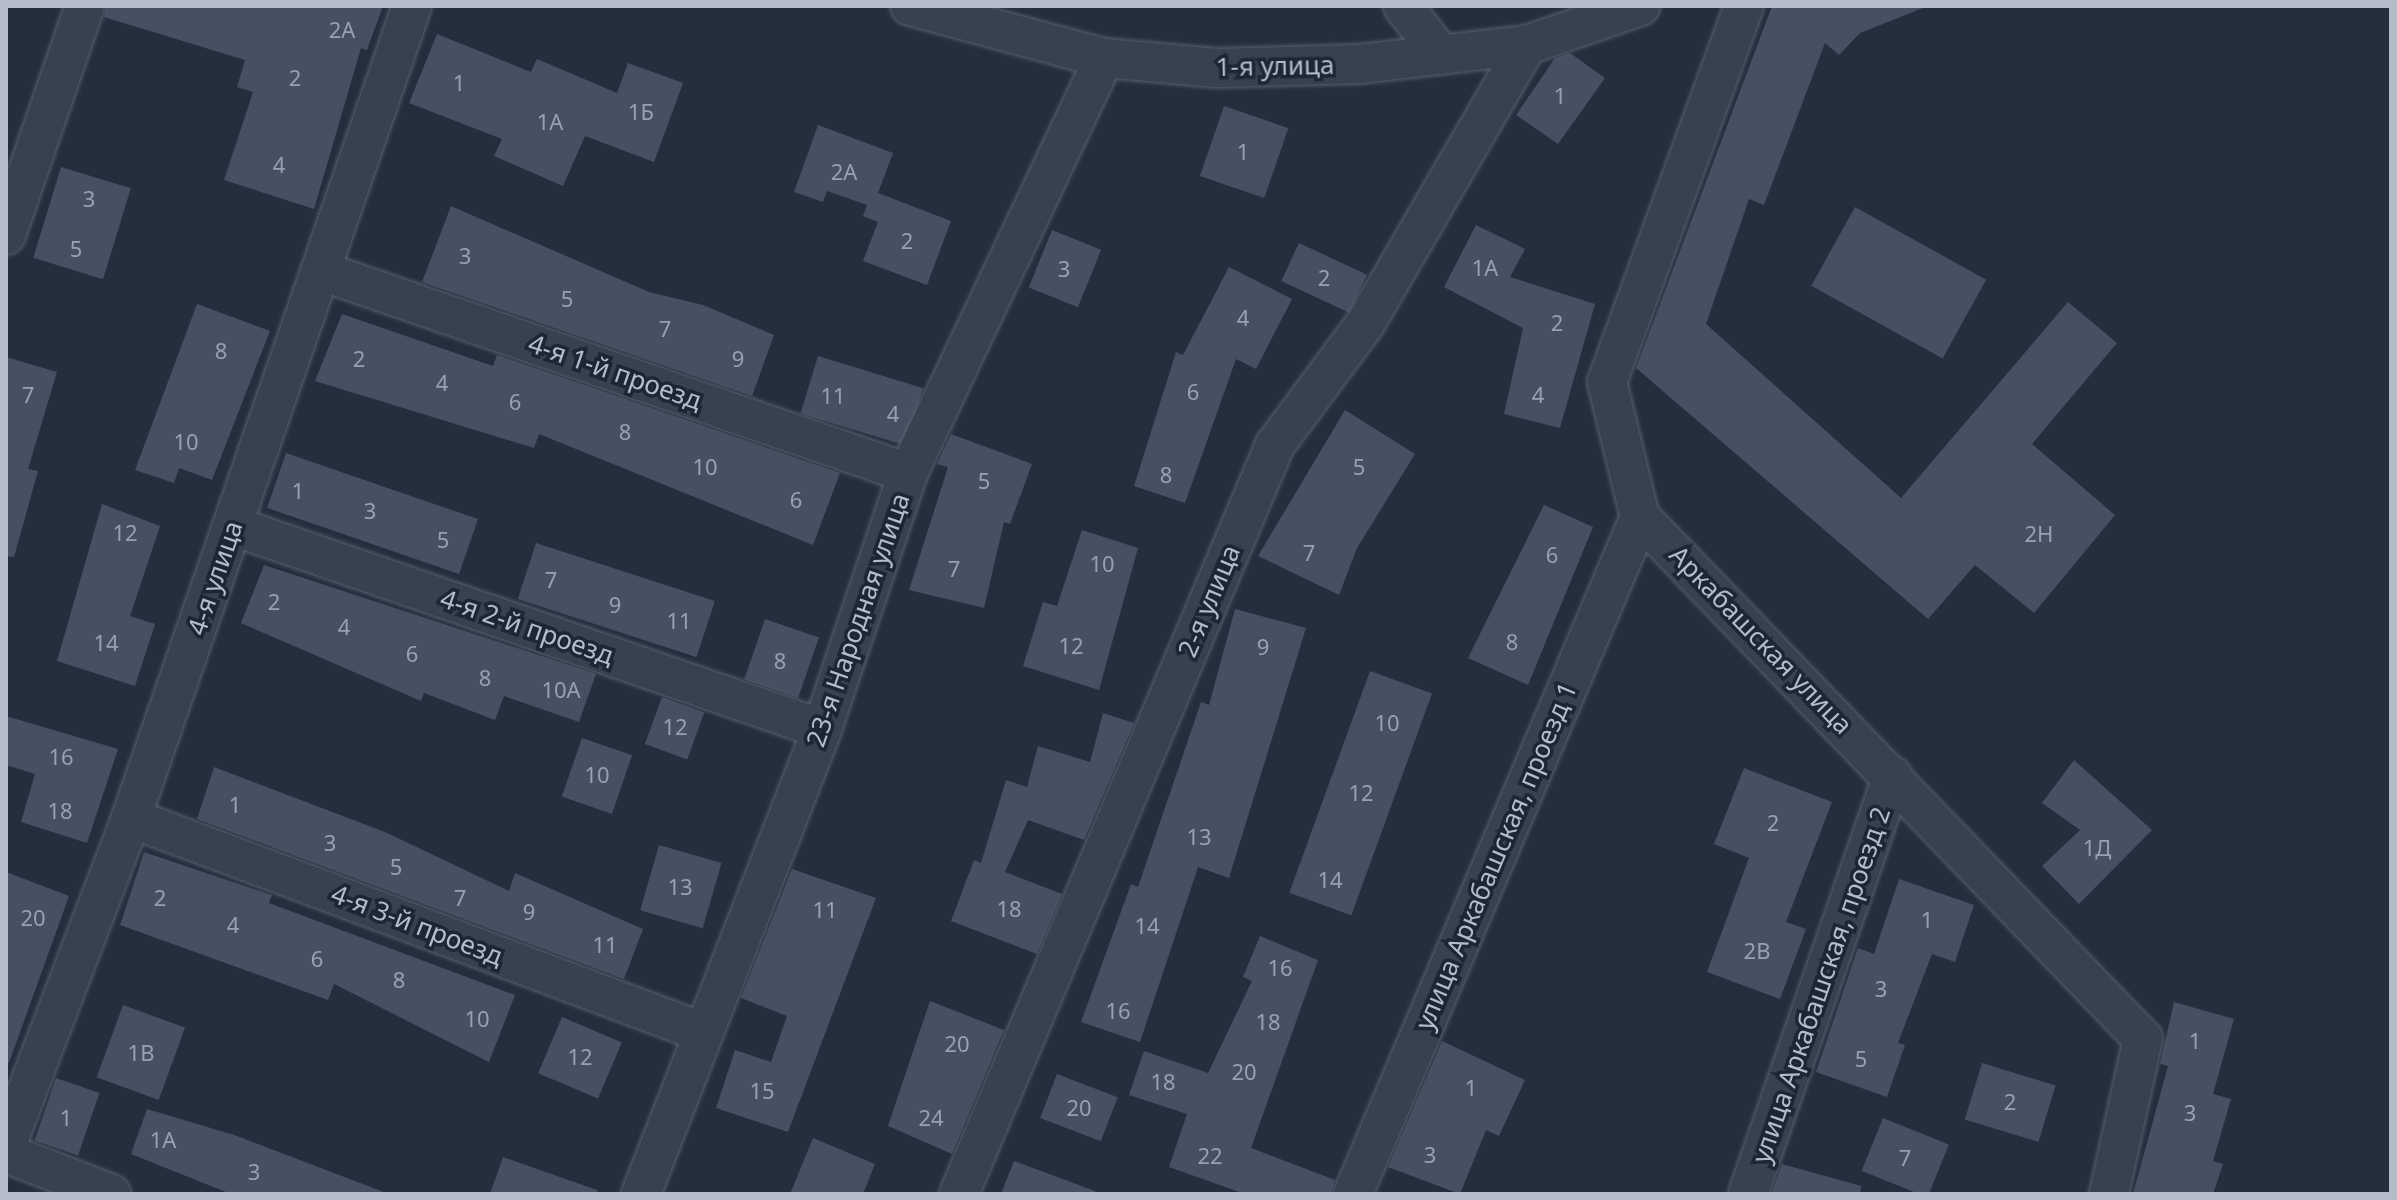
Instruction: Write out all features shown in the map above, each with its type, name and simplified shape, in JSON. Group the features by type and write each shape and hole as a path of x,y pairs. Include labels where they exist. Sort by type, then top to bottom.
{"street":[{"path":"6,235 85,6"},
{"name":"4-я улица","path":"6,1146 131,818 412,6"},
{"name":"1-я улица","path":"910,6 1104,58 1217,68 1441,55 1527,45 1640,6"},
{"path":"1403,6 1441,55"},
{"path":"1640,517 1607,382 1744,6"},
{"name":"2-я улица","path":"959,1194 1275,445 1365,324 1527,45"},
{"name":"23-я Народная улица","path":"641,1194 822,729 908,473 1104,58"},
{"name":"4-я 1-й проезд","path":"321,271 908,473"},
{"name":"Аркабашская улица","path":"1640,517 1893,776 2143,1039 2109,1194"},
{"name":"улица Аркабашская, проезд 1","path":"1353,1194 1640,517"},
{"name":"4-я 2-й проезд","path":"233,526 822,729"},
{"name":"улица Аркабашская, проезд 2","path":"1748,1194 1893,776"},
{"name":"4-я 3-й проезд","path":"131,818 702,1032"},
{"path":"6,1153 111,1194"}],"building":[{"path":"106,6 383,6 367,50 361,48 314,209 224,180 253,92 237,87 245,60 104,17"},
{"path":"1772,6 1923,8 1860,33 1839,55 1825,43 1764,205 1749,199 1706,324 1901,498 2068,302 2117,343 2032,444 2115,515 2034,613 1975,565 1928,619 1636,368"},
{"path":"437,34 531,72 537,59 617,93 628,63 683,83 654,162 585,136 563,186 494,156 502,139 409,103"},
{"path":"1570,53 1605,78 1558,144 1516,115 1555,58"},
{"path":"1224,106 1288,128 1264,198 1200,176"},
{"path":"818,125 893,153 878,193 951,221 927,285 863,261 878,222 863,216 867,205 827,191 823,202 794,192"},
{"path":"61,167 131,188 103,279 33,258"},
{"path":"451,206 649,292 703,305 774,335 752,396 422,282"},
{"path":"1855,207 1986,280 1943,358 1811,286"},
{"path":"1476,225 1525,249 1510,277 1595,304 1560,428 1504,414 1523,328 1444,287"},
{"path":"1052,230 1101,250 1078,307 1029,287"},
{"path":"1299,243 1367,275 1349,313 1281,281"},
{"path":"1229,267 1292,299 1256,369 1236,359 1185,503 1134,486 1176,352 1183,355"},
{"path":"197,304 270,331 212,480 179,468 174,483 135,470"},
{"path":"342,314 493,366 497,355 840,473 813,545 539,434 534,448 315,381"},
{"path":"818,356 923,388 906,446 800,413"},
{"path":"6,357 57,372 28,469 38,471 14,557 6,556"},
{"path":"1345,410 1415,454 1357,548 1339,595 1258,556"},
{"path":"951,434 1032,464 1010,524 1004,522 984,608 909,590 948,467 937,464"},
{"path":"286,453 478,519 459,574 267,508"},
{"path":"102,504 160,526 130,616 155,624 135,686 57,661"},
{"path":"1544,505 1593,527 1528,685 1468,658"},
{"path":"1082,530 1138,548 1099,690 1023,666 1043,602 1057,606"},
{"path":"536,543 715,601 697,657 518,599"},
{"path":"264,565 596,674 579,722 504,696 495,720 424,693 421,701 241,623"},
{"path":"1235,609 1306,628 1229,878 1198,867 1140,1042 1081,1022 1131,884 1138,887 1201,702 1209,705"},
{"path":"765,619 819,638 798,698 744,680"},
{"path":"1370,671 1432,694 1351,915 1289,893"},
{"path":"662,697 704,712 687,759 645,744"},
{"path":"1103,713 1134,723 1084,840 1028,820 1005,872 1062,894 1037,954 951,921 974,860 981,863 1006,780 1027,787 1038,746 1090,762"},
{"path":"6,716 118,749 87,843 21,822 35,774 6,765"},
{"path":"582,738 632,755 612,814 562,797"},
{"path":"2074,760 2152,830 2079,904 2042,866 2080,830 2042,803"},
{"path":"214,767 385,832 509,891 515,873 643,929 624,979 197,819"},
{"path":"1744,768 1832,802 1786,922 1806,929 1780,999 1707,972 1749,858 1714,844"},
{"path":"659,845 721,863 703,928 640,910"},
{"path":"144,852 272,895 269,903 515,995 489,1062 334,984 328,1000 120,925"},
{"path":"792,869 876,898 788,1132 716,1108 735,1050 771,1062 787,1016 741,998"},
{"path":"6,872 69,896 9,1063 6,1062"},
{"path":"1899,879 1974,905 1955,962 1932,954 1898,1043 1905,1045 1887,1097 1816,1072 1858,948 1874,954"},
{"path":"1260,936 1318,960 1251,1148 1335,1180 1331,1194 1245,1194 1169,1167 1187,1114 1129,1095 1144,1051 1208,1073 1252,981 1243,977"},
{"path":"930,1001 1004,1030 952,1154 888,1126"},
{"path":"2174,1002 2234,1019 2213,1094 2231,1099 2213,1161 2223,1164 2213,1194 2133,1194 2168,1066 2160,1064"},
{"path":"123,1005 185,1028 159,1100 97,1077"},
{"path":"562,1017 622,1042 598,1099 538,1073"},
{"path":"1442,1041 1525,1080 1499,1136 1486,1130 1460,1194 1388,1167"},
{"path":"1982,1063 2056,1086 2038,1142 1965,1119"},
{"path":"1057,1074 1118,1097 1101,1141 1040,1118"},
{"path":"56,1078 99,1093 78,1155 35,1140"},
{"path":"147,1109 234,1135 389,1194 231,1194 131,1154"},
{"path":"1883,1118 1949,1145 1929,1194 1919,1194 1862,1171"},
{"path":"813,1138 875,1164 863,1194 790,1194"},
{"path":"503,1157 597,1190 597,1194 490,1194"},
{"path":"1014,1161 1095,1191 1095,1194 1001,1194"},
{"path":"1782,1164 1861,1186 1860,1194 1771,1194"}]}
